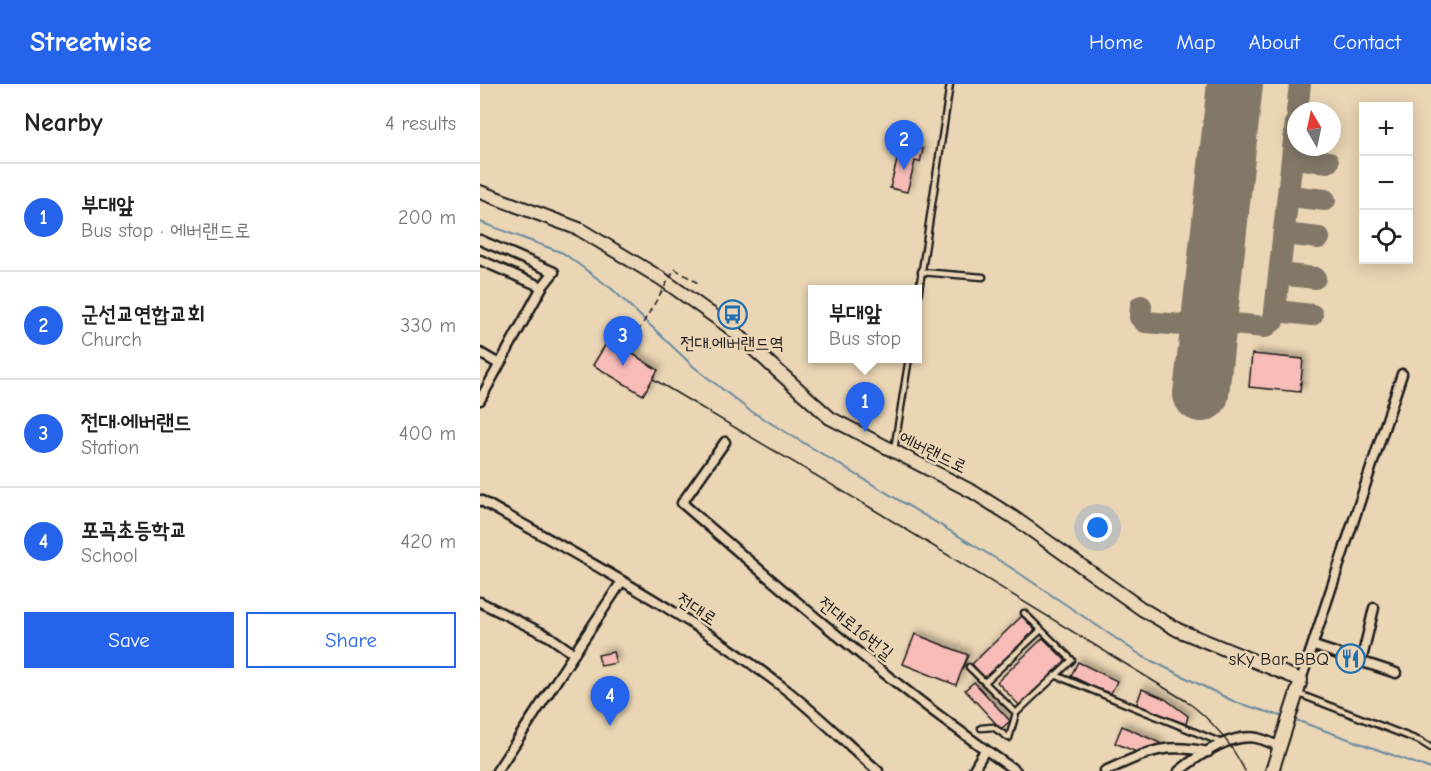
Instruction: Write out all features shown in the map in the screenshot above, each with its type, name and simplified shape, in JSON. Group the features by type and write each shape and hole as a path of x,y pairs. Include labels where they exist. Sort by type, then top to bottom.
{"street":[{"name":"에버랜드로","path":"480,192 579,229 662,279 728,326 830,418 894,453 943,475 1013,516 1142,609 1178,630 1301,680"},
{"path":"480,240 554,272 542,287 519,326 480,400"},
{"path":"480,260 542,287"},
{"path":"480,353 499,364"},
{"path":"1272,771 1402,374"},
{"name":"전대로16번길","path":"725,442 682,503 815,617 985,750 1016,771"},
{"name":"전대로","path":"480,500 622,581 773,680 878,771"},
{"path":"497,771 622,581"},
{"path":"480,602 550,637 574,654"},
{"path":"1361,662 1374,608"},
{"path":"1314,646 1396,673"},
{"path":"1179,771 1195,758 1232,740 1256,738 1281,742"},
{"path":"1105,771 1164,747 1182,747 1208,752"},
{"path":"973,771 985,750"}],"lane":[{"path":"919,285 950,84"},
{"path":"921,272 982,277"},
{"path":"894,453 908,363"},
{"path":"981,728 993,727 1009,738 1016,713 1072,660 1024,614"},
{"path":"985,682 1041,630"},
{"path":"969,667 1016,713"},
{"path":"1055,675 1225,744"},
{"path":"1295,698 1420,741 1431,748"}],"path":[{"path":"627,350 675,269 701,285"}],"building":[{"path":"903,137 916,141 915,147 923,149 920,162 915,161 907,192 890,188"},
{"path":"609,339 658,370 643,395 593,365"},
{"path":"1252,354 1303,359 1300,392 1249,387"},
{"path":"1022,616 1035,630 985,678 972,664"},
{"path":"915,634 968,655 956,685 903,664"},
{"path":"1043,638 1066,661 1020,706 997,682"},
{"path":"613,652 616,663 601,666 598,655"},
{"path":"1078,662 1117,681 1110,695 1071,676"},
{"path":"974,682 1010,721 1001,729 965,690"},
{"path":"1142,689 1165,699 1188,716 1186,724 1136,706"},
{"path":"1122,726 1162,744 1139,753 1115,743"}],"waterway":[{"path":"480,222 563,253 612,289 694,367 749,410 1010,567 1142,656 1235,702 1284,717"},
{"path":"1293,719 1431,769"}],"taxiway":[{"path":"1298,102 1300,84"},
{"path":"1223,323 1265,327 1274,320 1292,156"},
{"path":"1293,158 1328,162"},
{"path":"1290,196 1325,200"},
{"path":"1284,234 1319,238"},
{"path":"1280,274 1315,278"},
{"path":"1141,306 1140,317 1145,322 1194,326"},
{"path":"1277,311 1312,315"}],"runway":[{"path":"1201,394 1235,84"}],"tram line":[{"path":"653,379 876,511 1186,701 1220,732 1245,771"}],"place":[{"name":"군선교연합교회","path":"904,170"},
{"name":"전대.에버랜드역","path":"732,314"},
{"name":"전대·에버랜드","path":"623,366"},
{"name":"부대앞","path":"865,432"},
{"name":"sKy Bar BBQ","path":"1350,659"},
{"name":"포곡초등학교","path":"610,726"}]}
